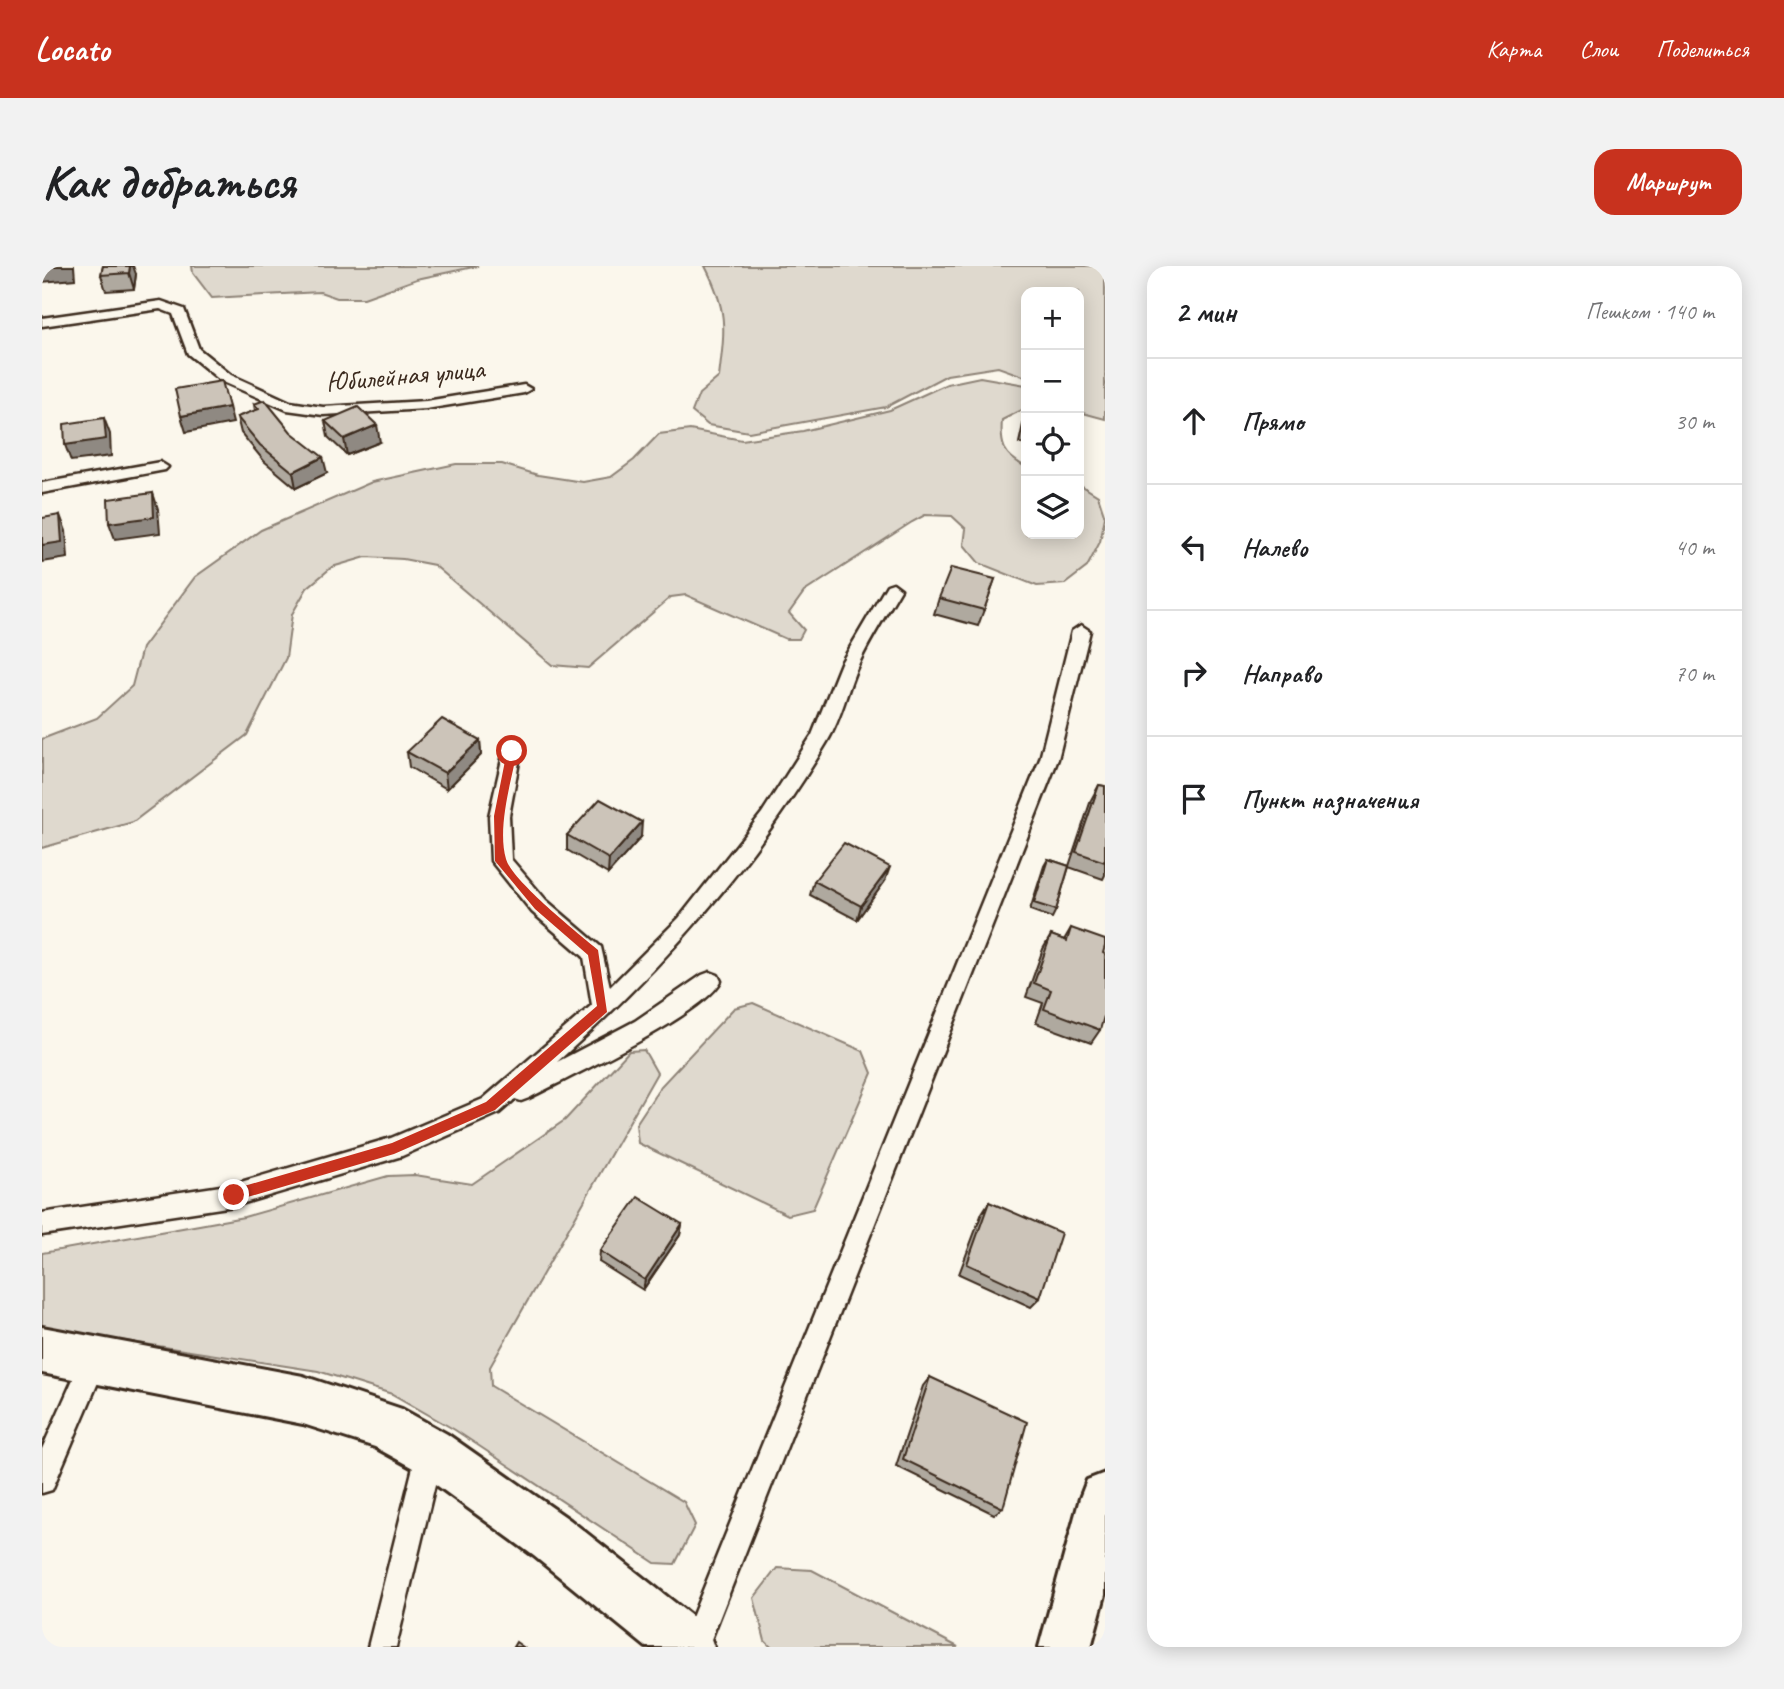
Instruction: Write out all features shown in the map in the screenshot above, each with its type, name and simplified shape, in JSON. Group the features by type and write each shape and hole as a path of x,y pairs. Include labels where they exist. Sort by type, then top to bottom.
{"street":[{"path":"42,1350 303,1400 385,1426 430,1451 551,1538 688,1647"},
{"path":"1065,1647 1105,1498"}],"lane":[{"name":"Юбилейная улица","path":"42,323 161,305 179,312 193,351 226,378 287,405 323,411 426,405 524,389"},
{"path":"42,488 160,467"},
{"path":"491,1106 603,1008 686,924 769,818 821,737 850,663 892,589"},
{"path":"694,1647 1049,759 1082,631"},
{"path":"512,751 499,816 501,861 539,906 594,953 603,1008"},
{"path":"42,1224 234,1195 394,1148 491,1106 620,1040 686,1001 710,981"},
{"path":"42,1480 95,1359"},
{"path":"382,1647 430,1451"}],"shaded area":[{"path":"192,266 478,266 417,279 364,298 337,298 320,292 212,298 193,273"},
{"path":"705,266 1105,266 1105,419 1084,413 1084,287 1021,287 1021,375 998,367 947,375 886,407 749,432 708,425 692,412 699,394 719,377 723,320 718,295"},
{"path":"980,377 1021,384 1021,410 1002,420 1002,429 1005,448 1012,458 1021,464 1021,539 1084,539 1084,487 1098,496 1105,517 1100,542 1087,567 1065,584 1037,586 979,563 964,545 966,529 952,516 925,515 804,592 789,613 804,630 799,639 786,639 686,595 671,597 588,668 552,665 434,565 403,559 366,557 332,567 307,588 292,614 286,658 247,735 133,822 42,848 42,739 97,718 132,686 142,648 195,577 261,530 372,482 456,464 502,464 538,475 583,482 611,477 634,460 659,434 690,430 742,440 803,431 890,410 947,384"},
{"path":"753,1003 863,1051 872,1073 813,1209 788,1215 638,1143 636,1124 661,1086 734,1008"},
{"path":"644,1050 657,1073 490,1367 491,1386 684,1502 695,1525 675,1564 655,1563 455,1430 392,1394 318,1371 42,1328 42,1253 244,1217 388,1176 415,1175 472,1184 565,1120 629,1051"},
{"path":"777,1568 812,1570 958,1647 771,1647 765,1641 754,1598"}],"building":[{"path":"103,266 130,266 129,273 101,275"},
{"path":"222,381 229,407 181,416 175,389"},
{"path":"265,400 291,432 323,457 293,472 260,445 237,417 259,409 254,404"},
{"path":"358,407 377,425 344,439 325,421"},
{"path":"104,418 106,439 65,445 64,424"},
{"path":"153,493 154,517 109,523 108,499"},
{"path":"60,515 62,542 42,545 42,518"},
{"path":"951,568 995,579 984,610 939,598"},
{"path":"442,719 480,740 445,773 407,752"},
{"path":"1099,785 1105,786 1105,862 1076,852"},
{"path":"600,799 642,822 609,859 567,835"},
{"path":"844,843 890,867 861,906 814,881"},
{"path":"1048,859 1069,866 1056,910 1034,903"},
{"path":"1071,928 1105,940 1105,1013 1100,1030 1044,1009 1051,990 1034,983 1051,935 1067,941"},
{"path":"638,1197 682,1224 645,1280 600,1251"},
{"path":"989,1202 1061,1233 1040,1298 967,1264"},
{"path":"930,1377 1027,1422 1003,1508 903,1459"}],"route":[{"path":"234,1195 394,1148 491,1106 603,1008 594,953 539,906 501,861 499,816 512,751"}]}
